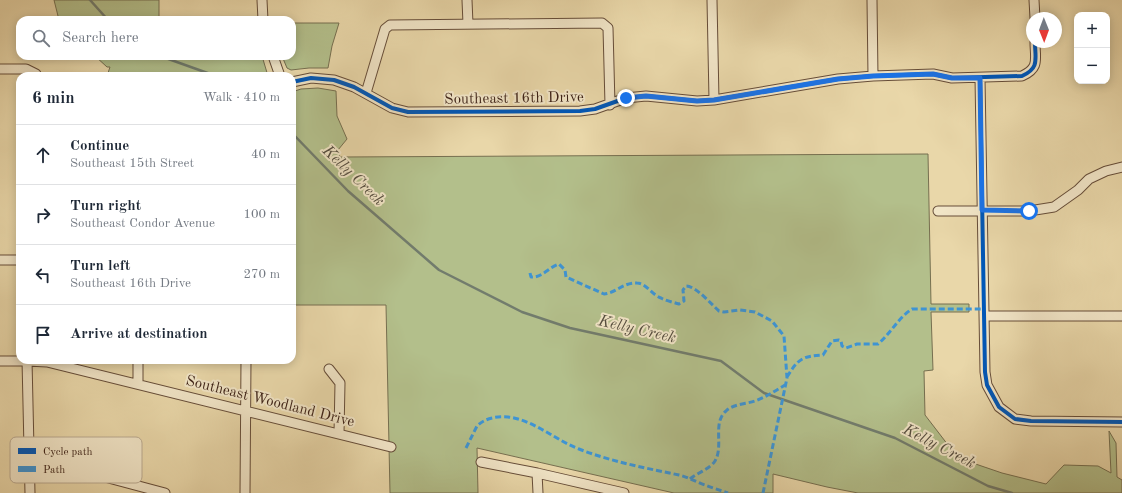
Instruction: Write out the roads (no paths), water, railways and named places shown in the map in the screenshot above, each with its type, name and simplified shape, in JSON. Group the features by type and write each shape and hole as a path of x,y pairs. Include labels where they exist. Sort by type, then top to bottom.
{"street":[{"path":"262,0 263,16"},
{"path":"467,0 468,24"},
{"path":"712,0 714,100"},
{"path":"872,0 873,76"},
{"path":"1034,0 1034,12"},
{"path":"366,93 386,29 388,26 394,24 602,23 608,28 610,105"},
{"name":"Southeast 16th Drive","path":"296,81 311,78 328,78 343,82 392,108 408,112 580,111 596,109 626,98 646,96 697,101 714,100 838,79 873,76 933,74 952,78 1022,76 1030,72 1035,64 1035,48"},
{"path":"275,60 279,72"},
{"path":"0,69 26,70 31,72"},
{"path":"980,78 985,372 987,385 998,407 1014,418 1031,421 1122,422"},
{"path":"938,211 1029,211 1054,208 1078,190 1089,179 1106,171 1122,167"},
{"path":"0,260 16,260"},
{"path":"985,316 1122,316"},
{"name":"Southeast Woodland Drive","path":"0,361 16,360"},
{"path":"27,364 29,437"},
{"name":"Southeast Woodland Drive","path":"55,364 391,447"},
{"path":"138,364 138,384"},
{"path":"245,493 246,364"},
{"path":"329,370 340,383 339,433"},
{"path":"481,462 624,493"},
{"path":"537,473 538,493"},
{"path":"127,483 165,493"}],"waterway":[{"name":"Kelly Creek","path":"90,0 104,16"},
{"name":"Kelly Creek","path":"171,60 205,72"},
{"name":"Kelly Creek","path":"296,137 348,191 439,270 522,312 570,328 721,361 764,393 895,438 988,486 1012,493"}]}
